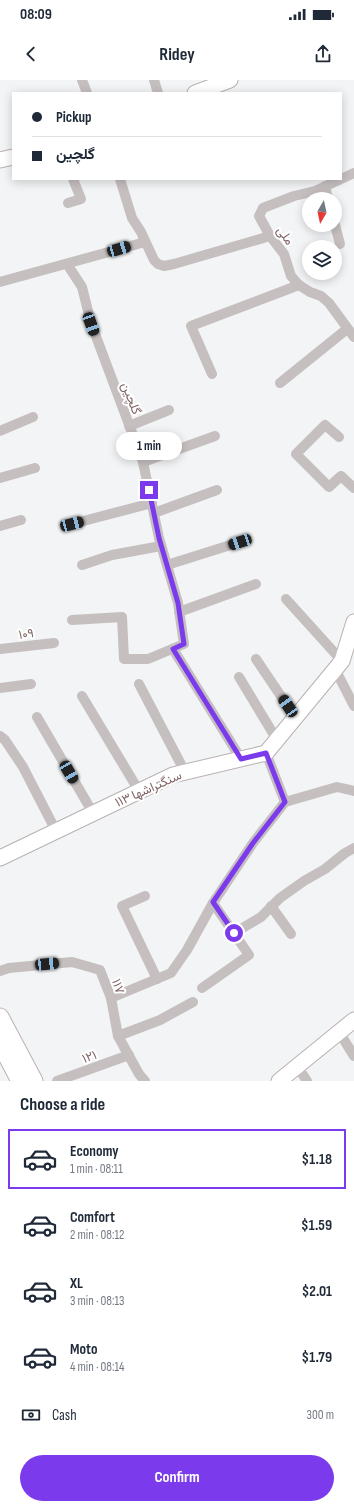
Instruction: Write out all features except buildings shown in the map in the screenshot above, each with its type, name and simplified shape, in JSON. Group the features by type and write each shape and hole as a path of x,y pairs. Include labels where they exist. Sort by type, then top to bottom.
{"main road":[{"path":"0,1018 34,1081"},
{"path":"0,1043 20,1081"}],"street":[{"path":"82,80 87,92"},
{"path":"154,80 158,92"},
{"path":"198,92 230,80"},
{"path":"0,160 12,157"},
{"path":"342,179 354,174"},
{"path":"68,204 81,199 73,180"},
{"path":"120,180 132,218 154,260 158,264 164,266 181,262 270,236"},
{"path":"326,192 325,186 340,180"},
{"name":"ملی","path":"325,186 263,208 259,216 270,236 284,254 291,276 299,285 310,292 321,296 329,303 351,333"},
{"path":"0,282 145,242"},
{"name":"گلچین","path":"68,264 82,287 91,324 143,462 161,546 179,612 184,644 173,649"},
{"path":"212,374 191,326 299,285"},
{"path":"280,383 351,333"},
{"path":"129,426 169,410"},
{"path":"0,431 33,417"},
{"path":"339,437 325,425 296,454 329,487 341,476 354,488"},
{"path":"143,462 215,436"},
{"path":"0,478 35,468"},
{"path":"72,524 152,508 217,490"},
{"path":"0,526 21,520"},
{"path":"167,566 240,542"},
{"path":"82,565 112,555 161,546"},
{"path":"179,612 256,584"},
{"path":"286,599 339,665 354,706"},
{"path":"72,620 122,617 124,659 148,659 173,649 241,759"},
{"path":"285,802 266,753 339,665 354,622"},
{"name":"۱۰۹","path":"0,649 54,643"},
{"path":"256,659 295,718"},
{"path":"239,677 277,740"},
{"path":"0,688 31,684"},
{"path":"138,684 186,772"},
{"path":"82,696 139,791"},
{"path":"37,717 93,813"},
{"path":"2,740 23,768 56,831"},
{"name":"سنگتراشها ۱۱۳","path":"0,858 173,775 266,753"},
{"path":"111,998 172,973 187,950 213,902 253,843 285,802 337,787 354,791"},
{"path":"234,933 260,916 280,898 298,885 325,869 344,853 354,848"},
{"path":"145,896 122,906 157,979"},
{"path":"202,988 249,955 213,902"},
{"path":"271,906 291,934"},
{"name":"۱۱۷","path":"0,971 9,968 72,962 100,970 111,998 118,1036 144,1081"},
{"path":"118,1036 160,1020 193,1002"},
{"path":"279,1081 354,1020"},
{"path":"339,1032 354,1056"},
{"name":"۱۲۱","path":"57,1081 129,1055"},
{"path":"297,1066 307,1081"}],"route":[{"path":"149,490 159,538 178,603 183,634 184,644 173,649 241,759 266,753 285,802 253,843 213,902 234,933"}]}
